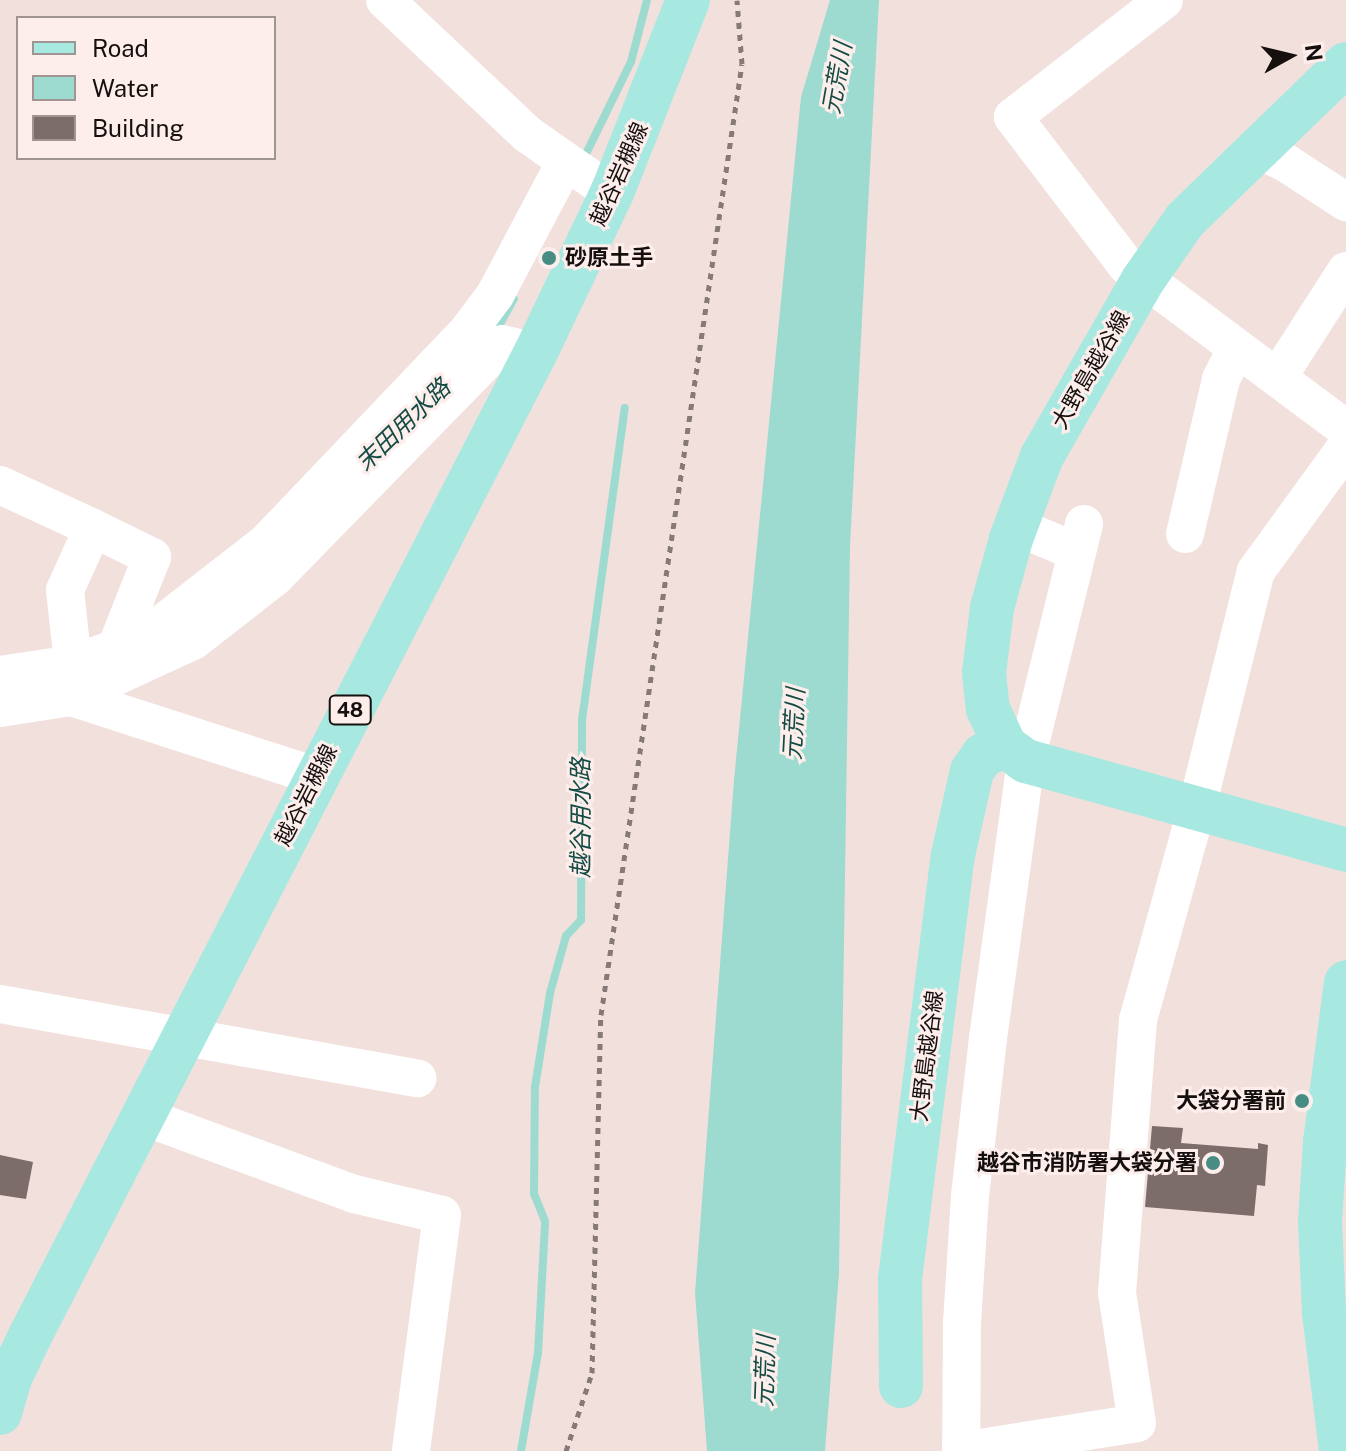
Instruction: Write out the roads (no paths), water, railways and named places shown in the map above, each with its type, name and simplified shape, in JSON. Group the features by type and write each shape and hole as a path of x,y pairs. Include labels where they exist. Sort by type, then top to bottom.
{"main road":[{"name":"越谷岩槻線","path":"0,1413 10,1378 142,1116 536,352 584,175 688,0"},
{"name":"大野島越谷線","path":"901,1386 900,1279 953,855 972,771 983,755 1016,753 988,709 984,673 992,608 1015,526 1042,456 1143,280 1185,220 1346,64"},
{"path":"1016,753 1346,850"},
{"path":"1341,1451 1324,1312 1320,1222 1327,1127 1346,982"}],"street":[{"path":"72,680 116,648 163,623 267,542 468,331 584,175 527,134 385,0"},
{"path":"1164,0 1013,117 1126,265 1346,429"},
{"path":"1255,149 1286,163 1346,202"},
{"path":"1278,377 1346,271"},
{"path":"0,708 72,680 193,641 275,577 502,344 536,352"},
{"path":"1185,534 1221,379 1237,348"},
{"path":"1015,526 1080,538 1016,753 970,1196 962,1323 961,1451 1137,1423 1117,1293 1138,1020 1197,807 1256,571 1346,447"},
{"path":"0,485 152,557 116,648"},
{"path":"72,680 65,590 93,528"},
{"path":"0,675 72,680 315,776"},
{"path":"0,1004 417,1078"},
{"path":"142,1116 354,1194 442,1215 411,1451"}],"water":[{"name":"元荒川","path":"830,0 879,0 850,546 839,1273 825,1451 707,1451 695,1293 734,780 801,97"}],"waterway":[{"name":"末田用水路","path":"582,162 631,62 647,0"},
{"name":"末田用水路","path":"495,333 514,299"},
{"name":"越谷用水路","path":"545,1221 534,1194 535,1087 550,993 566,936 581,920 582,720 625,408"},
{"name":"越谷用水路","path":"521,1451 538,1353 545,1224"}],"place":[{"name":"砂原土手","path":"549,258"},
{"name":"大袋分署前","path":"1302,1101"},
{"name":"越谷市消防署大袋分署","path":"1213,1163"}]}
